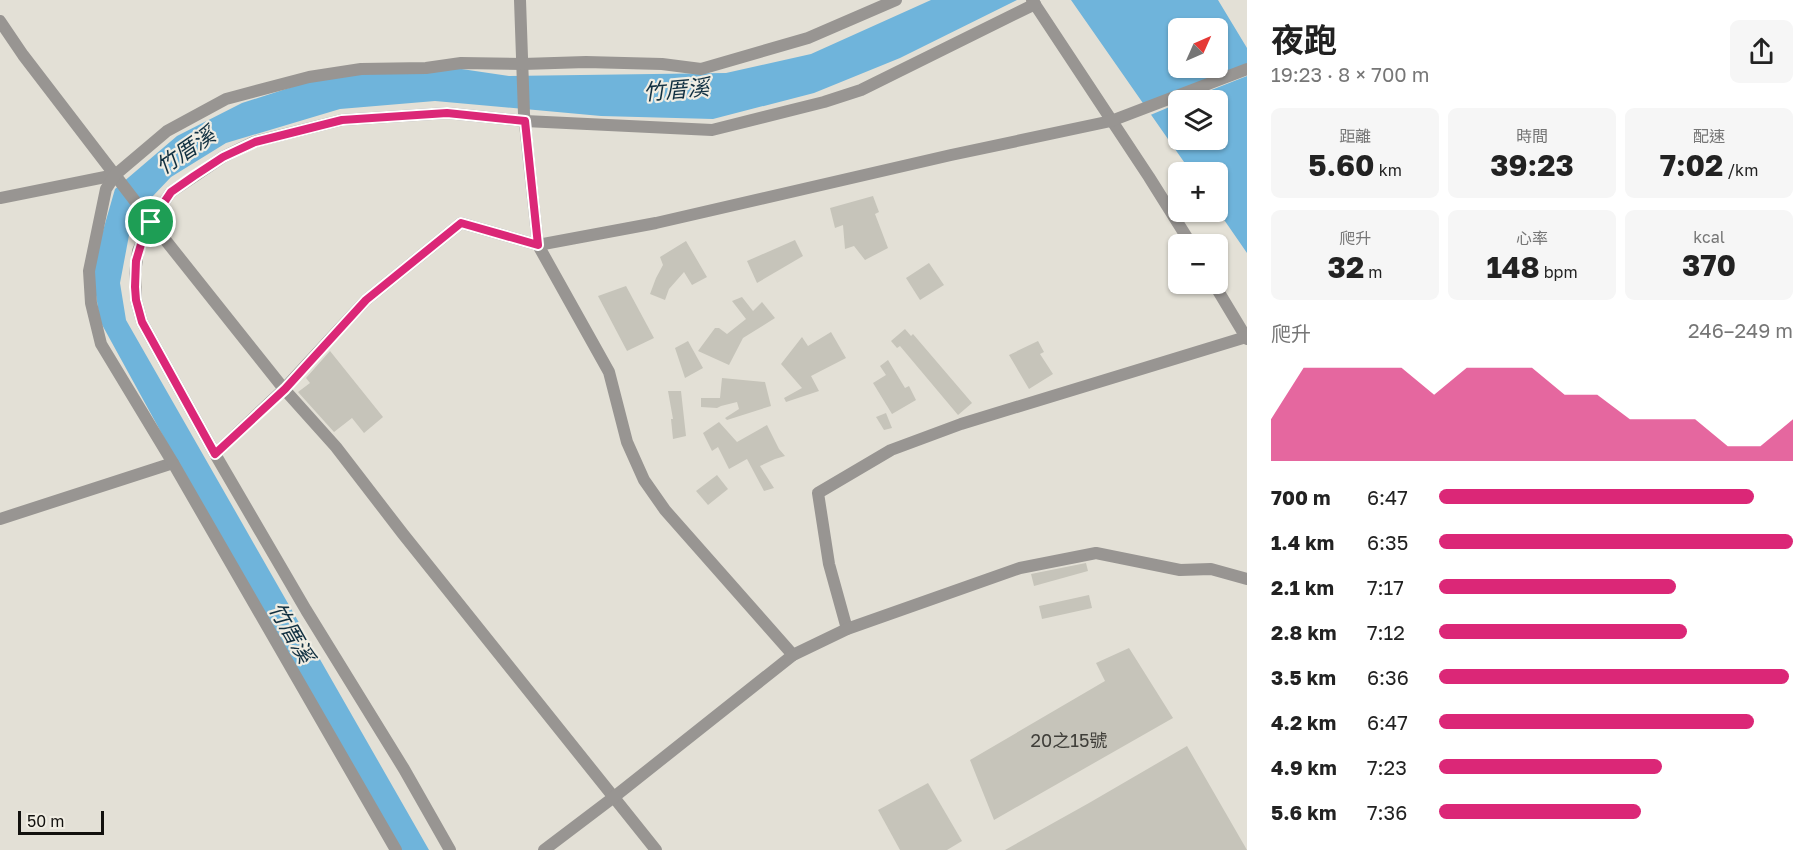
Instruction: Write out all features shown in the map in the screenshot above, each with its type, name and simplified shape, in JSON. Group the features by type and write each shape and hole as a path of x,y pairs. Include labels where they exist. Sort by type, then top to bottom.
{"street":[{"path":"520,0 524,117 538,245 609,372 627,441 644,480 665,510 793,655"},
{"path":"396,850 173,463 101,344 91,303 88,271 106,189 115,175 167,130 226,99 309,77 361,69 426,68 460,63 586,62 662,64 701,69 808,38 896,0"},
{"path":"450,850 215,454 142,322 135,287 136,261 151,222 171,192 223,157 255,142 342,120 447,113 712,130 824,102 861,90 1033,2 1185,234"},
{"path":"0,21 23,55 151,222 285,389 336,447 656,850"},
{"path":"215,454 285,389 366,300 461,223 538,245 656,223 1111,121 1247,69"},
{"path":"0,198 115,175"},
{"path":"847,630 829,564 818,493 891,450 961,424 1246,338 1220,294"},
{"path":"0,519 173,463"},
{"path":"544,850 793,655 847,630 1020,568 1096,553 1180,570 1211,569 1247,579"}],"water":[{"name":"竹厝溪","path":"931,0 1017,0 900,58 814,93 713,119 601,116 435,101 340,109 226,143 171,177 152,197 130,230 120,283 126,320 429,850 396,850 268,627 100,321 92,269 115,189 177,136 242,103 323,77 448,67 509,76 726,73 811,54"},
{"path":"1071,0 1218,0 1247,48 1247,253 1226,222 1228,222 1228,162 1184,162 1176,150 1228,150 1228,90 1168,90 1168,139"}],"pier":[{"path":"1247,69 1247,76 1211,90 1194,90 1228,78"},
{"path":"1168,100 1168,108 1148,116 1144,110"}],"building":[{"path":"873,196 879,212 875,214 888,248 865,260 854,246 845,249 843,225 835,228 830,208"},
{"path":"795,240 803,256 757,283 747,261"},
{"path":"686,241 707,277 692,285 684,272 669,289 665,300 650,294 663,265 660,257"},
{"path":"929,263 944,285 920,300 906,278"},
{"path":"626,286 654,338 627,351 598,296"},
{"path":"742,297 753,311 762,302 775,318 743,338 729,365 698,351 715,328 727,334 746,319 732,301"},
{"path":"905,329 911,336 913,334 972,403 958,415 900,346 897,348 891,341"},
{"path":"831,332 846,358 811,376 819,391 786,402 784,398 802,388 781,364 802,337 808,346"},
{"path":"688,341 703,368 685,378 675,348"},
{"path":"1038,341 1044,352 1040,354 1053,374 1029,389 1009,355"},
{"path":"330,351 383,417 364,433 352,418 334,432 298,392 310,383 306,378"},
{"path":"888,360 905,388 909,386 916,400 892,414 873,383 886,375 880,366"},
{"path":"722,378 765,382 771,406 727,420 725,418 739,409 737,402 717,408 701,407 701,398 720,398"},
{"path":"668,391 681,391 686,436 673,439 671,419 673,419"},
{"path":"886,413 892,428 884,430 876,417"},
{"path":"719,422 737,442 767,425 785,456 760,466 774,488 764,491 747,459 729,469 718,447 712,451 703,433"},
{"path":"717,475 728,489 708,505 696,491"},
{"path":"1086,563 1088,571 1034,586 1031,574"},
{"path":"1089,595 1092,608 1042,619 1039,606"},
{"path":"1129,648 1173,718 994,820 970,760 1105,681 1096,663"},
{"path":"1187,746 1247,850 1005,850 1089,803"},
{"path":"928,783 962,841 947,850 900,850 878,810"}],"route":[{"path":"447,113 525,121 538,245 461,223 366,300 285,389 215,454 139,313 135,287 136,261 151,222 171,192 223,157 255,142 342,120 447,113"}]}
